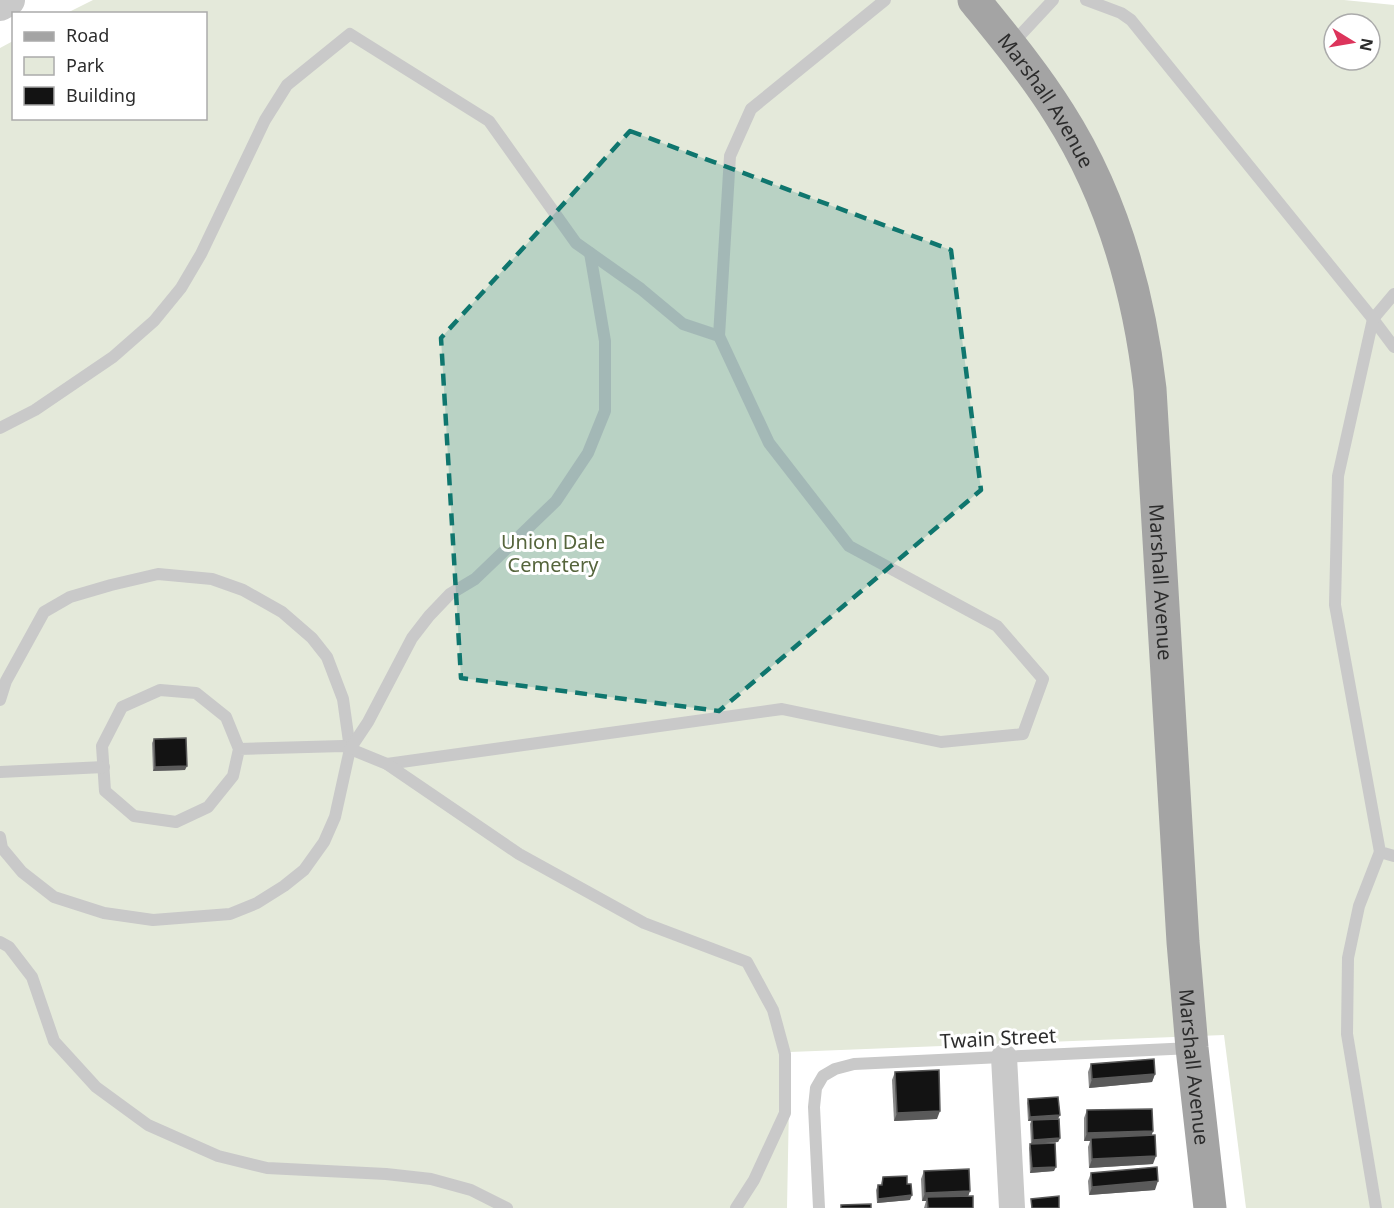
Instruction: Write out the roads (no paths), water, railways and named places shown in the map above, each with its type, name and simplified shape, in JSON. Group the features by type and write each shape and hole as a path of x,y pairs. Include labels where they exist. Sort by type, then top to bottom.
{"main road":[{"name":"Marshall Avenue","path":"981,4 1035,76 1061,116 1103,199 1121,246 1145,346 1150,389 1182,931 1192,1048 1210,1208"}],"street":[{"path":"0,5 9,0"},
{"path":"1004,1057 1012,1208"}],"lane":[{"path":"387,764 782,709 941,742 1023,734 1043,680 997,626 849,546 769,444 719,336 730,156 751,109 885,0"},
{"path":"1011,46 1053,0"},
{"path":"1086,0 1121,12 1131,20 1394,347"},
{"path":"0,428 35,410 113,357 154,321 181,288 201,254 265,120 287,84 350,34 489,121 576,243 641,289 682,324 719,336"},
{"path":"350,749 368,722 412,638 423,623 450,594 475,579 556,501 588,453 605,411 605,341 590,253"},
{"path":"1376,1208 1347,1034 1348,958 1359,906 1380,852 1335,605 1338,476 1373,319 1394,294"},
{"path":"0,700 6,681 44,612 70,597 158,574 212,579 243,590 282,612 312,638 327,657 343,699 350,749 335,817 324,842 304,870 258,903 230,914 153,920 104,913 54,897 22,872 2,848 0,837"},
{"path":"160,690 196,693 226,717 239,749 233,776 208,807 176,822 134,816 105,791 102,746 122,707 160,690"},
{"path":"239,749 343,746 387,764 519,854 633,918 747,962 773,1010 785,1054 785,1113 754,1180 736,1208"},
{"path":"0,772 104,767"},
{"path":"1380,852 1394,856"},
{"path":"0,942 9,947 32,977 54,1041 96,1086 148,1125 218,1156 267,1168 386,1174 431,1179 471,1190 507,1208"},
{"name":"Twain Street","path":"819,1208 814,1107 816,1088 824,1076 835,1069 854,1064 1192,1048"}],"park label":[{"name":"Union Dale Cemetery","path":"553,552"}]}
